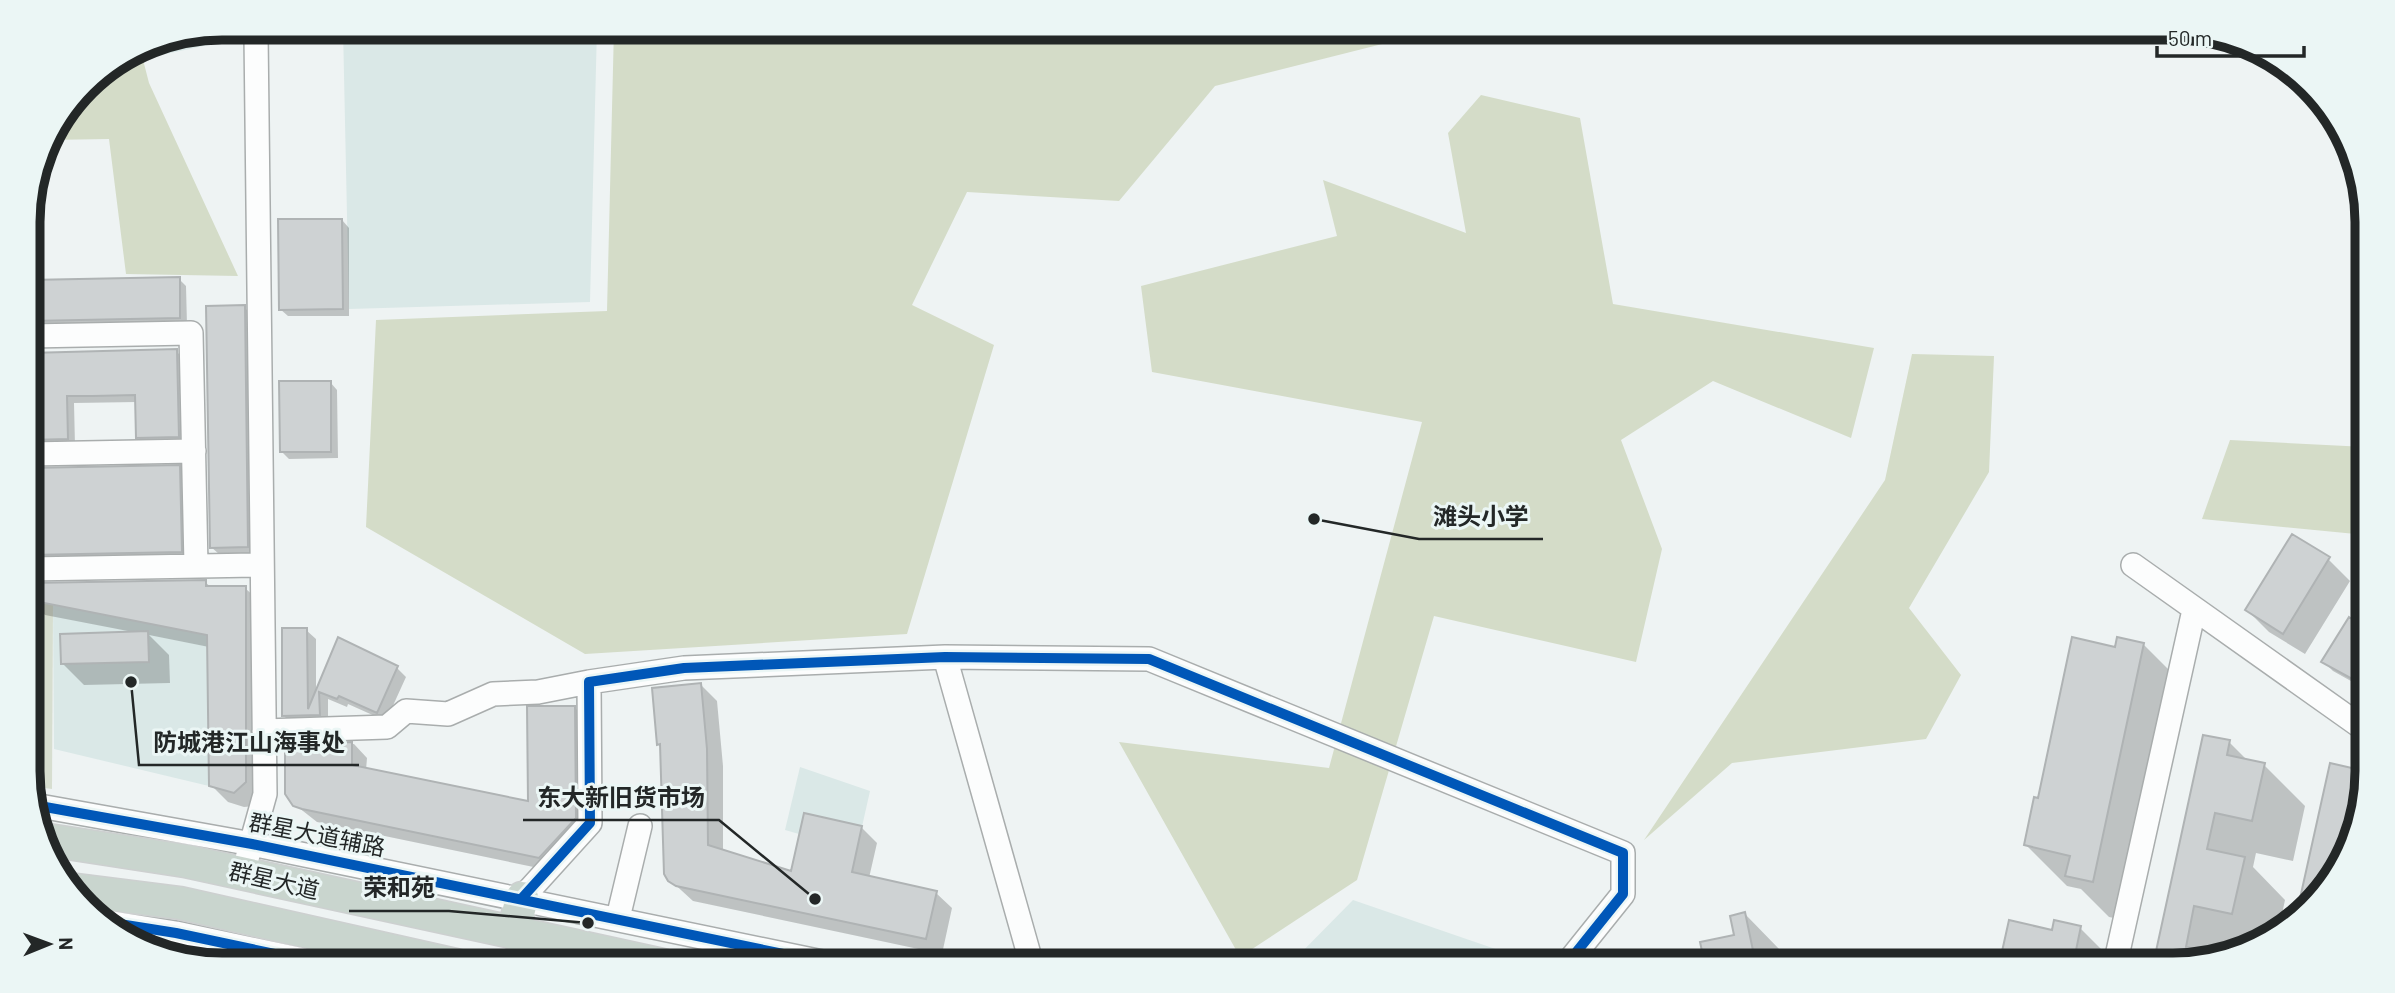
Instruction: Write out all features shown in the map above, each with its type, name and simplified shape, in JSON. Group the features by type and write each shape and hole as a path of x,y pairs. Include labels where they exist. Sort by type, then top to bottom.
{"highway":[{"name":"群星大道","path":"55,841 185,861 606,953"},
{"path":"513,933 522,898"},
{"name":"群星大道","path":"94,899 176,930 346,953"},
{"path":"361,953 373,904"}],"street":[{"path":"243,873 265,794 256,40"},
{"path":"41,336 191,333 196,566"},
{"path":"41,453 194,451"},
{"path":"40,569 261,565"},
{"path":"2133,565 2355,723"},
{"path":"2118,952 2194,610"},
{"path":"264,732 387,727 406,711 448,714 493,694 538,692 684,668 945,657 1149,659 1623,853 1623,894 1576,952"},
{"path":"945,657 1028,953"},
{"path":"522,898 590,823 589,682"},
{"name":"群星大道辅路","path":"44,807 252,844 780,953"},
{"path":"618,918 640,825"},
{"path":"125,924 176,930 275,953"}],"shaded area":[{"path":"231,40 144,59 187,44"},
{"path":"343,40 597,40 590,302 349,309"},
{"path":"40,602 53,605 52,789 41,788 40,770"},
{"path":"53,605 207,635 209,786 54,749"},
{"path":"800,767 870,791 841,920 783,907 799,834 785,830"},
{"path":"1353,900 1505,952 1301,952"}],"green space":[{"path":"614,40 1398,40 1215,86 1119,201 967,192 912,305 994,345 907,634 585,654 366,527 376,320 607,311"},
{"path":"143,59 149,83 238,276 126,274 109,139 60,140 71,121 102,86"},
{"path":"1481,95 1580,118 1613,304 1874,348 1851,438 1713,381 1621,440 1662,549 1636,662 1434,616 1357,880 1247,952 1237,952 1119,742 1329,768 1422,422 1152,372 1141,286 1337,236 1323,180 1466,233 1448,133"},
{"path":"1912,354 1994,356 1989,472 1909,608 1961,675 1926,739 1732,763 1644,840 1885,480"},
{"path":"2230,440 2355,446 2355,534 2202,519"}],"building":[{"path":"278,219 342,219 343,309 279,310"},
{"path":"180,277 180,318 41,321 41,280"},
{"path":"245,305 248,547 210,548 206,306"},
{"path":"177,349 179,437 136,438 135,395 67,396 68,439 41,440 41,353"},
{"path":"279,381 331,381 331,452 280,452"},
{"path":"180,465 182,552 40,555 41,468"},
{"path":"2292,534 2330,557 2283,634 2245,610"},
{"path":"206,580 206,586 246,586 246,782 234,793 209,786 207,635 40,602 40,583"},
{"path":"2349,617 2355,621 2355,680 2321,662"},
{"path":"282,628 307,628 308,709 338,637 398,666 377,713 339,696 337,699 319,692 320,715 282,716"},
{"path":"148,631 149,662 61,664 60,634"},
{"path":"2072,637 2115,647 2117,637 2144,643 2093,882 2065,876 2070,856 2024,845 2034,797 2038,798"},
{"path":"701,683 707,749 708,845 791,871 804,813 862,826 852,872 937,891 926,939 676,886 668,881 664,874 660,744 657,745 652,688"},
{"path":"527,706 575,706 576,818 539,858 302,809 293,806 285,794 285,744 352,742 352,765 528,801"},
{"path":"2203,735 2230,740 2227,755 2265,763 2252,821 2215,813 2207,849 2245,857 2232,914 2194,906 2186,947 2201,950 2156,952"},
{"path":"2330,763 2355,769 2351,806 2336,851 2324,872 2300,900"},
{"path":"1745,912 1753,952 1702,952 1700,942 1734,935 1730,916"},
{"path":"2009,920 2052,930 2054,920 2081,926 2076,952 2002,952"}],"cycle path":[{"path":"522,898 590,823 589,682 684,668 945,657 1149,659 1623,853 1623,894 1576,952"},
{"path":"44,807 252,844 778,953"},
{"path":"126,925 270,953"}],"place":[{"name":"滩头小学","path":"1314,519"},
{"name":"防城港江山海事处","path":"131,682"},
{"name":"东大新旧货市场","path":"815,899"},
{"name":"荣和苑","path":"588,923"}]}
